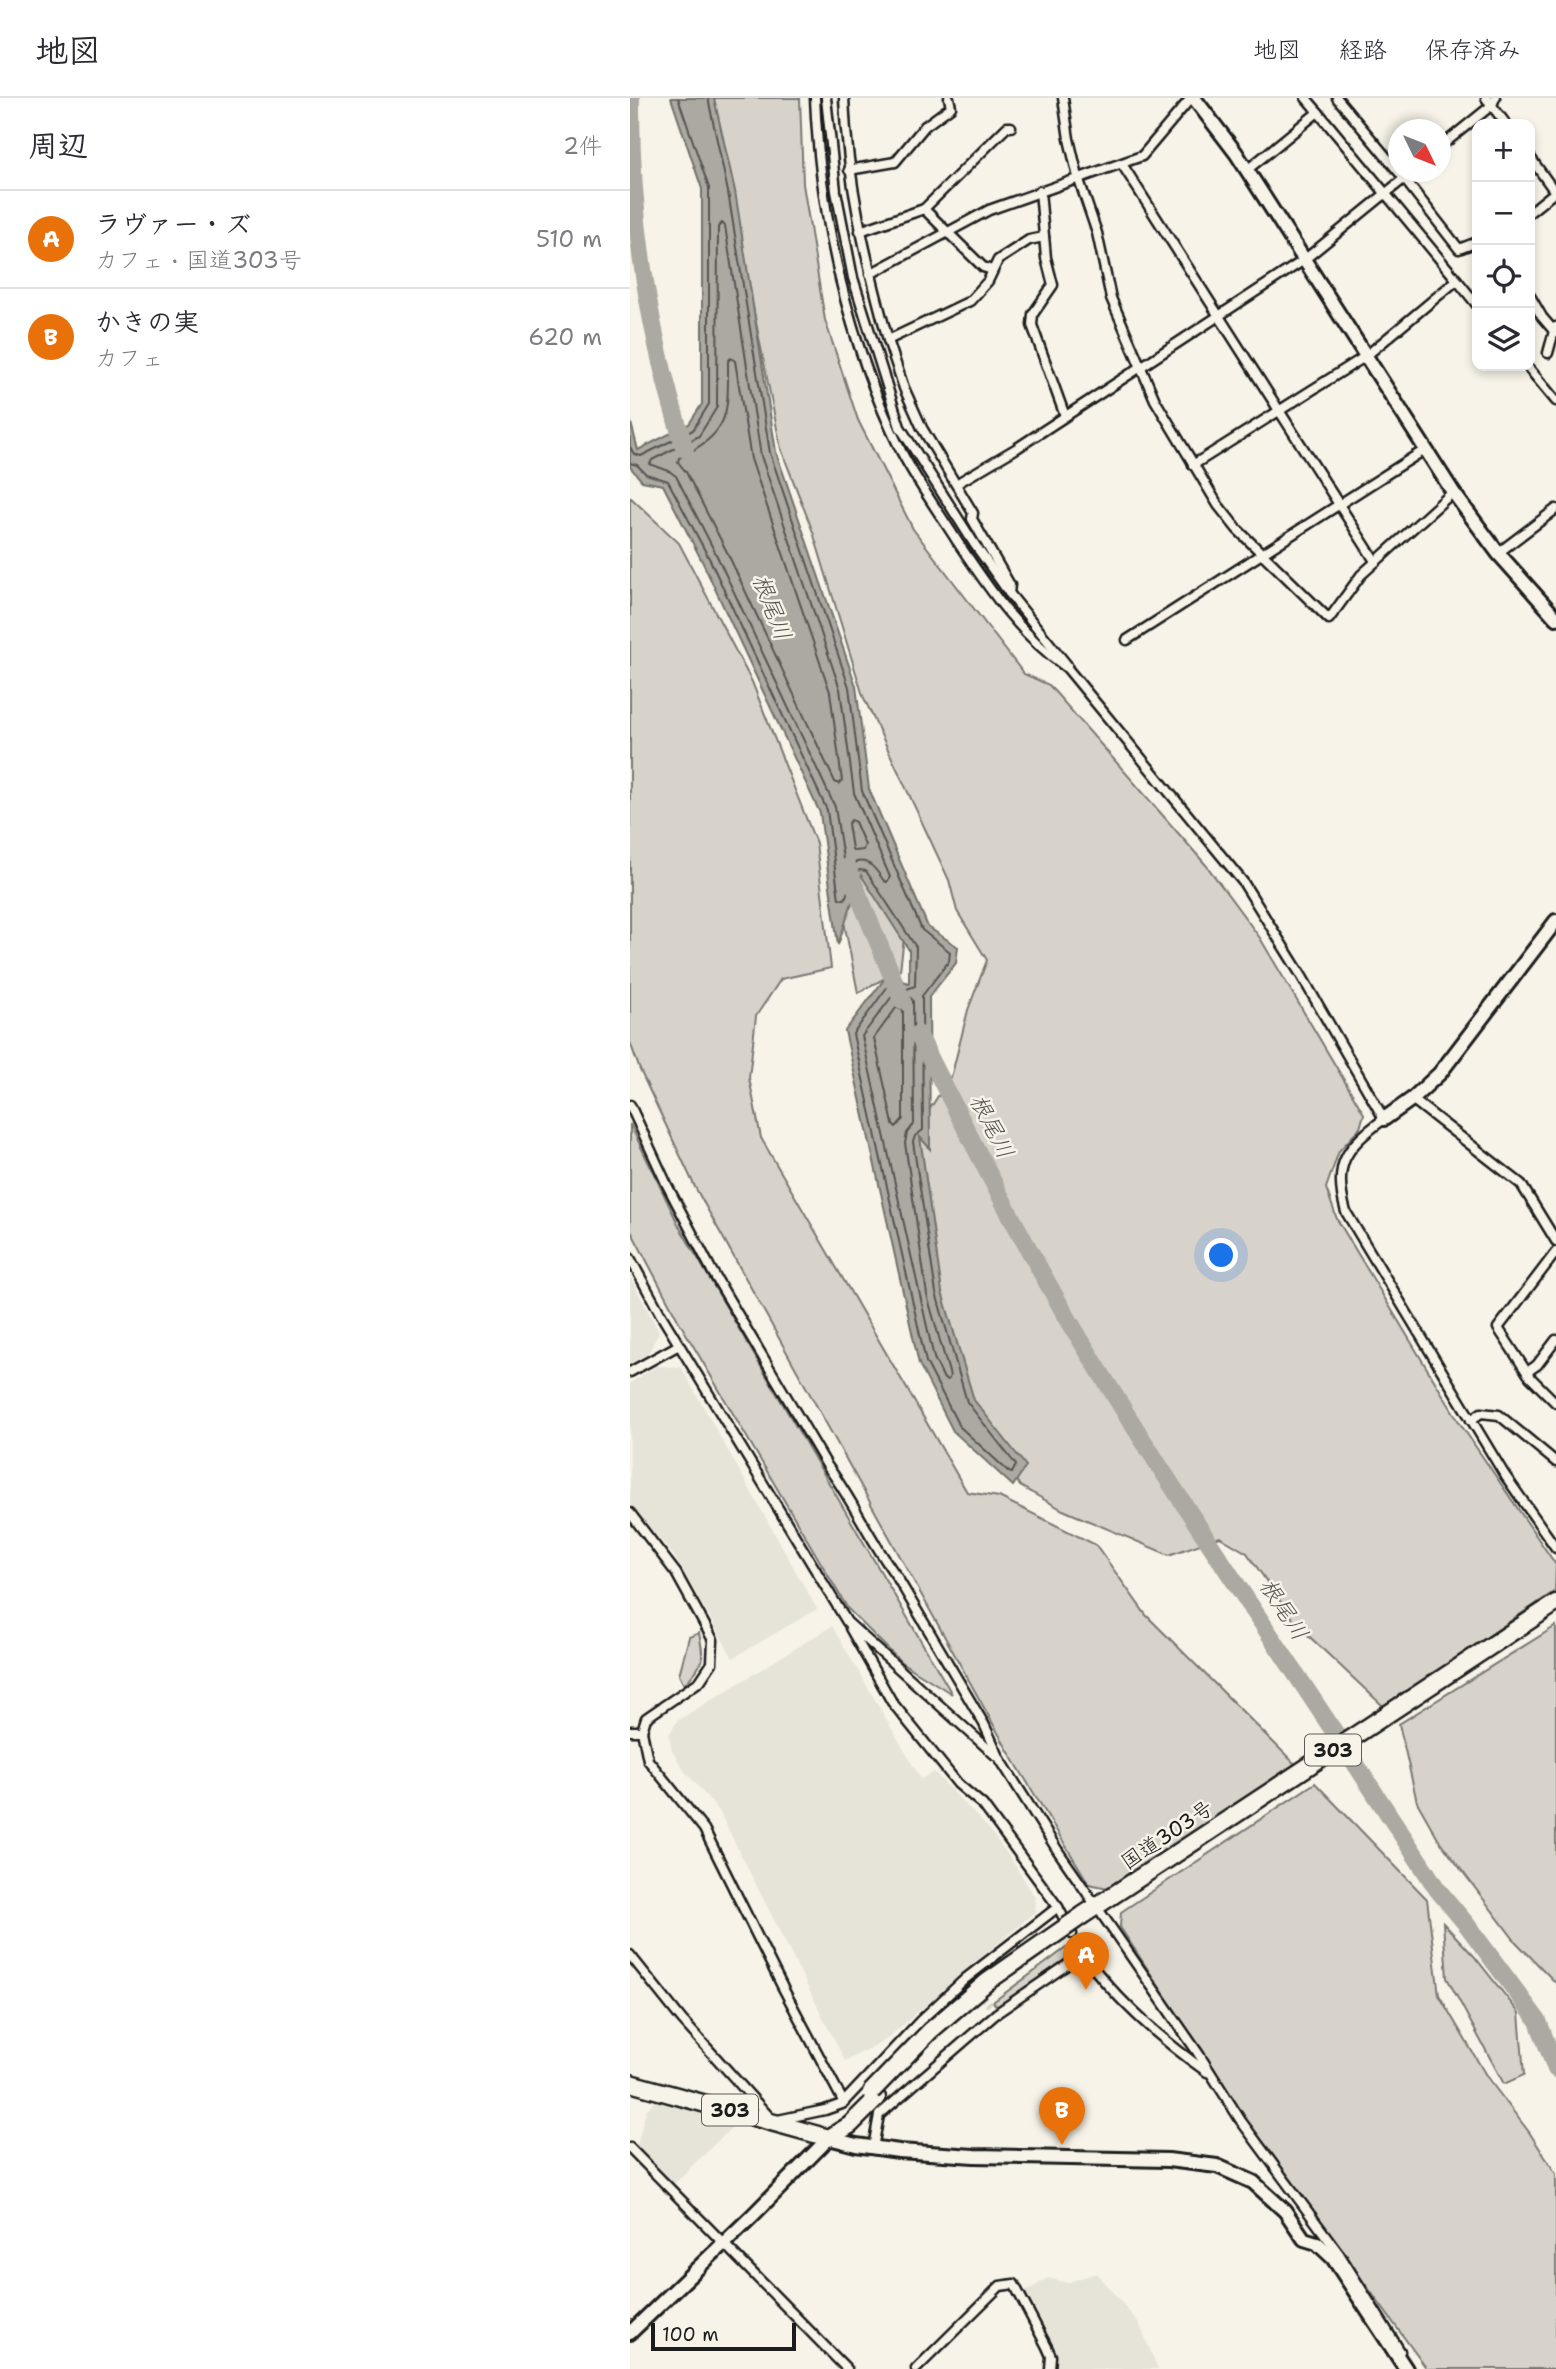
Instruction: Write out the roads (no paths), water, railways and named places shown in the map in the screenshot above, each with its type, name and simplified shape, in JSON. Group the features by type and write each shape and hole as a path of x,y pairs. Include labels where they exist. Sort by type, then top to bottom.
{"highway":[{"name":"国道303号","path":"1099,1910 1556,1603"},
{"name":"国道303号","path":"829,2138 842,2120 874,2095 930,2031 987,1982 1556,1613"},
{"name":"303","path":"630,2083 829,2138"}],"street":[{"path":"815,98 817,144 836,262 848,310 881,405 909,464 994,594 1028,637 1067,668 1243,882 1289,953 1384,1119"},
{"path":"826,98 836,191 853,278 900,427 975,545 1043,638 1066,662 1067,668"},
{"path":"844,98 849,170 860,231 888,340 922,429 973,513 972,519 1010,585 1009,593"},
{"path":"849,170 895,162 925,126 951,107 949,98"},
{"path":"1063,98 1078,177 1097,233 1111,298 1155,400 1218,505 1237,529 1329,620 1361,575 1453,492"},
{"path":"870,274 989,210 1142,156 1192,98 1247,170 1453,492 1498,553 1556,618"},
{"path":"1306,98 1472,299"},
{"path":"1337,98 1388,158"},
{"path":"1451,137 1491,100 1503,119"},
{"path":"1247,170 1318,112"},
{"path":"860,231 924,209 1007,127 1011,127"},
{"path":"1122,164 1375,561"},
{"path":"1535,164 1555,192 1535,208"},
{"path":"956,484 1017,448 1304,260 1386,193 1394,182"},
{"path":"1408,182 1459,249 1472,244"},
{"path":"1040,191 1052,285 1033,314 1032,325 1065,416"},
{"path":"924,209 983,267 992,270"},
{"path":"888,340 970,301 983,287 998,260 1029,240 1044,237"},
{"path":"1193,465 1366,356 1457,280"},
{"path":"1535,303 1555,330 1548,352"},
{"path":"1531,371 1556,401"},
{"path":"1127,640 1426,449"},
{"path":"1498,553 1556,509"},
{"path":"1556,921 1440,1073 1412,1099 1359,1137 1347,1153 1340,1191 1346,1212 1471,1420 1504,1474 1556,1548"},
{"path":"1412,1099 1521,1184 1556,1241"},
{"path":"630,1105 667,1185 712,1270 828,1467 846,1491 882,1558 897,1577 984,1724 1000,1759 1241,2120 1340,2255 1394,2339 1408,2369"},
{"path":"1556,1252 1498,1328 1527,1372 1556,1403"},
{"path":"630,1258 892,1702 958,1784 983,1805 1058,1907 1072,1934"},
{"path":"1527,1372 1537,1365 1556,1340"},
{"path":"630,1372 679,1345"},
{"path":"1471,1420 1481,1413 1499,1415 1556,1462"},
{"path":"630,1513 676,1573 713,1640 712,1663 700,1681 646,1718 642,1731 648,1760 704,1829 844,2103"},
{"path":"847,1622 1000,1759"},
{"path":"630,1731 642,1731"},
{"path":"630,1955 682,2020 773,2121 825,2110 844,2103 920,2021 1058,1907"},
{"path":"1077,1946 1127,2004 1179,2052 1212,2076"},
{"path":"873,2148 879,2115 997,2013 1083,1954"},
{"path":"990,2005 997,2013"},
{"path":"630,2333 829,2138 873,2148 974,2156 1168,2160 1217,2166 1253,2182 1284,2211 1304,2239 1317,2244 1333,2258 1408,2369"},
{"path":"630,2148 847,2369"},
{"path":"916,2369 1000,2286 1014,2284 1051,2356 1050,2369"}],"water":[{"path":"671,98 714,98 735,191 776,452 856,686 869,789 928,927 958,947 956,963 929,997 930,1149 920,1137 942,1292 974,1400 1026,1466 1013,1486 953,1431 919,1364 845,1031 886,977 909,983 909,950 861,875 838,945 820,813 703,563 663,485 642,481 630,467 630,419 638,450 689,424 702,404 702,189"}],"waterway":[{"name":"根尾川","path":"631,98 634,187 644,276 661,363 685,449"},
{"name":"根尾川","path":"847,867 902,1000"},
{"name":"根尾川","path":"918,1034 1035,1260 1120,1404 1437,1889 1538,2021 1556,2069"}],"tunnel":[{"path":"971,1985 990,2005"}],"place":[{"name":"ラヴァー・ズ","path":"1086,1990"},
{"name":"かきの実","path":"1062,2145"}]}
